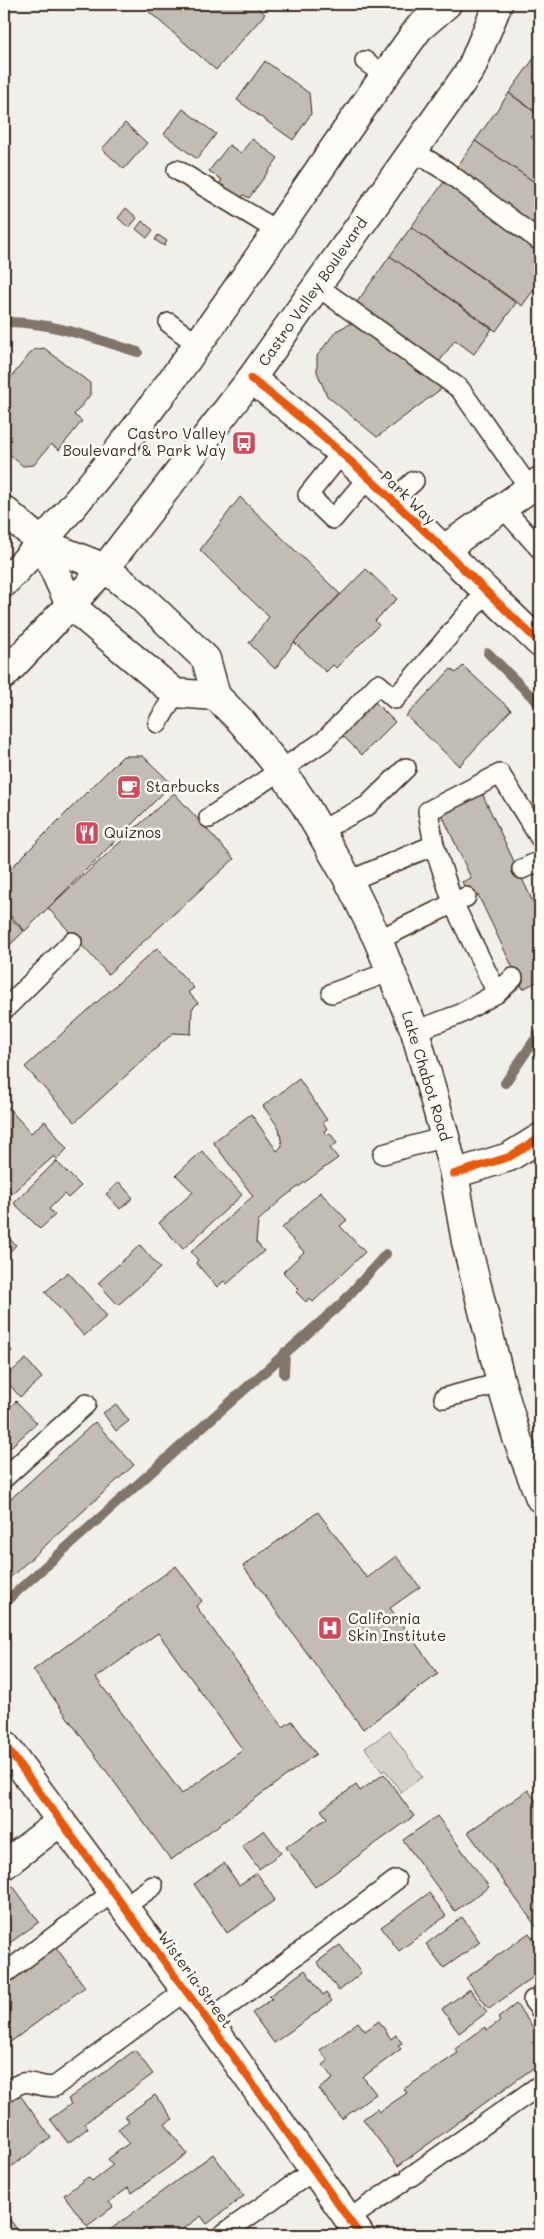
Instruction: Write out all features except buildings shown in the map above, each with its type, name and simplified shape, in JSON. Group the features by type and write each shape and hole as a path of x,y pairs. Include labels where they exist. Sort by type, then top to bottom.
{"main road":[{"path":"4,583 42,543 93,484 198,345 276,230 374,68 447,4"},
{"name":"Castro Valley Boulevard","path":"4,675 105,568 251,380 471,69 498,4"},
{"name":"Park Way","path":"251,380 285,405 368,478 540,643"},
{"path":"443,550 504,509 535,485"},
{"name":"Lake Chabot Road","path":"4,510 42,543 105,568 147,603 206,659 216,696 242,722 281,770 349,881 392,971 415,1031 445,1136 466,1242 501,1383 517,1438 540,1498"},
{"name":"Lake Chabot Road","path":"42,543 70,605 175,693"},
{"path":"175,693 216,696"},
{"path":"454,1174 509,1157 540,1138"},
{"name":"Wisteria Street","path":"4,1744 208,2021 355,2227"},
{"path":"4,1865 60,1822"}],"lane":[{"path":"413,151 446,171 540,241"},
{"path":"177,170 276,230"},
{"path":"317,286 460,389 484,423 535,485"},
{"path":"169,323 198,345"},
{"path":"341,454 308,495 333,519 368,478"},
{"path":"392,501 414,481"},
{"path":"504,509 540,549"},
{"path":"209,818 324,741 378,684 396,699 486,592"},
{"path":"158,722 175,693"},
{"path":"320,831 367,806 406,768"},
{"path":"497,993 460,900 434,845 428,811 500,774 540,838"},
{"path":"349,881 434,845"},
{"path":"522,870 540,861"},
{"path":"378,940 460,900"},
{"path":"4,1010 72,942"},
{"path":"332,993 392,971"},
{"path":"415,1031 458,1015 497,993 513,978"},
{"path":"383,1154 445,1136"},
{"path":"444,1398 501,1383"},
{"path":"4,1478 86,1404"},
{"path":"208,2021 396,1880"},
{"path":"4,1974 118,1900 153,1886"},
{"path":"4,2093 19,2083 31,2081 44,2086 54,2087 185,1991"},
{"path":"355,2227 406,2180 540,2085"},
{"path":"222,2235 314,2170"}],"shaded area":[{"path":"390,1731 422,1777 401,1792 385,1770 382,1772 365,1748"}],"waterway":[{"path":"4,322 38,324 138,352"},
{"path":"488,653 540,705"},
{"path":"505,1083 540,1032"},
{"path":"4,1603 342,1303 386,1254"},
{"path":"284,1374 285,1352"}],"cycle path":[{"path":"251,379 290,409 364,473 540,643"},
{"path":"454,1174 509,1157 540,1138"},
{"path":"4,1744 208,2021 360,2235"}],"place":[{"name":"Castro Valley Boulevard & Park Way","path":"244,443"},
{"name":"Starbucks","path":"129,787"},
{"name":"Quiznos","path":"87,833"},
{"name":"California Skin Institute","path":"330,1628"}]}
